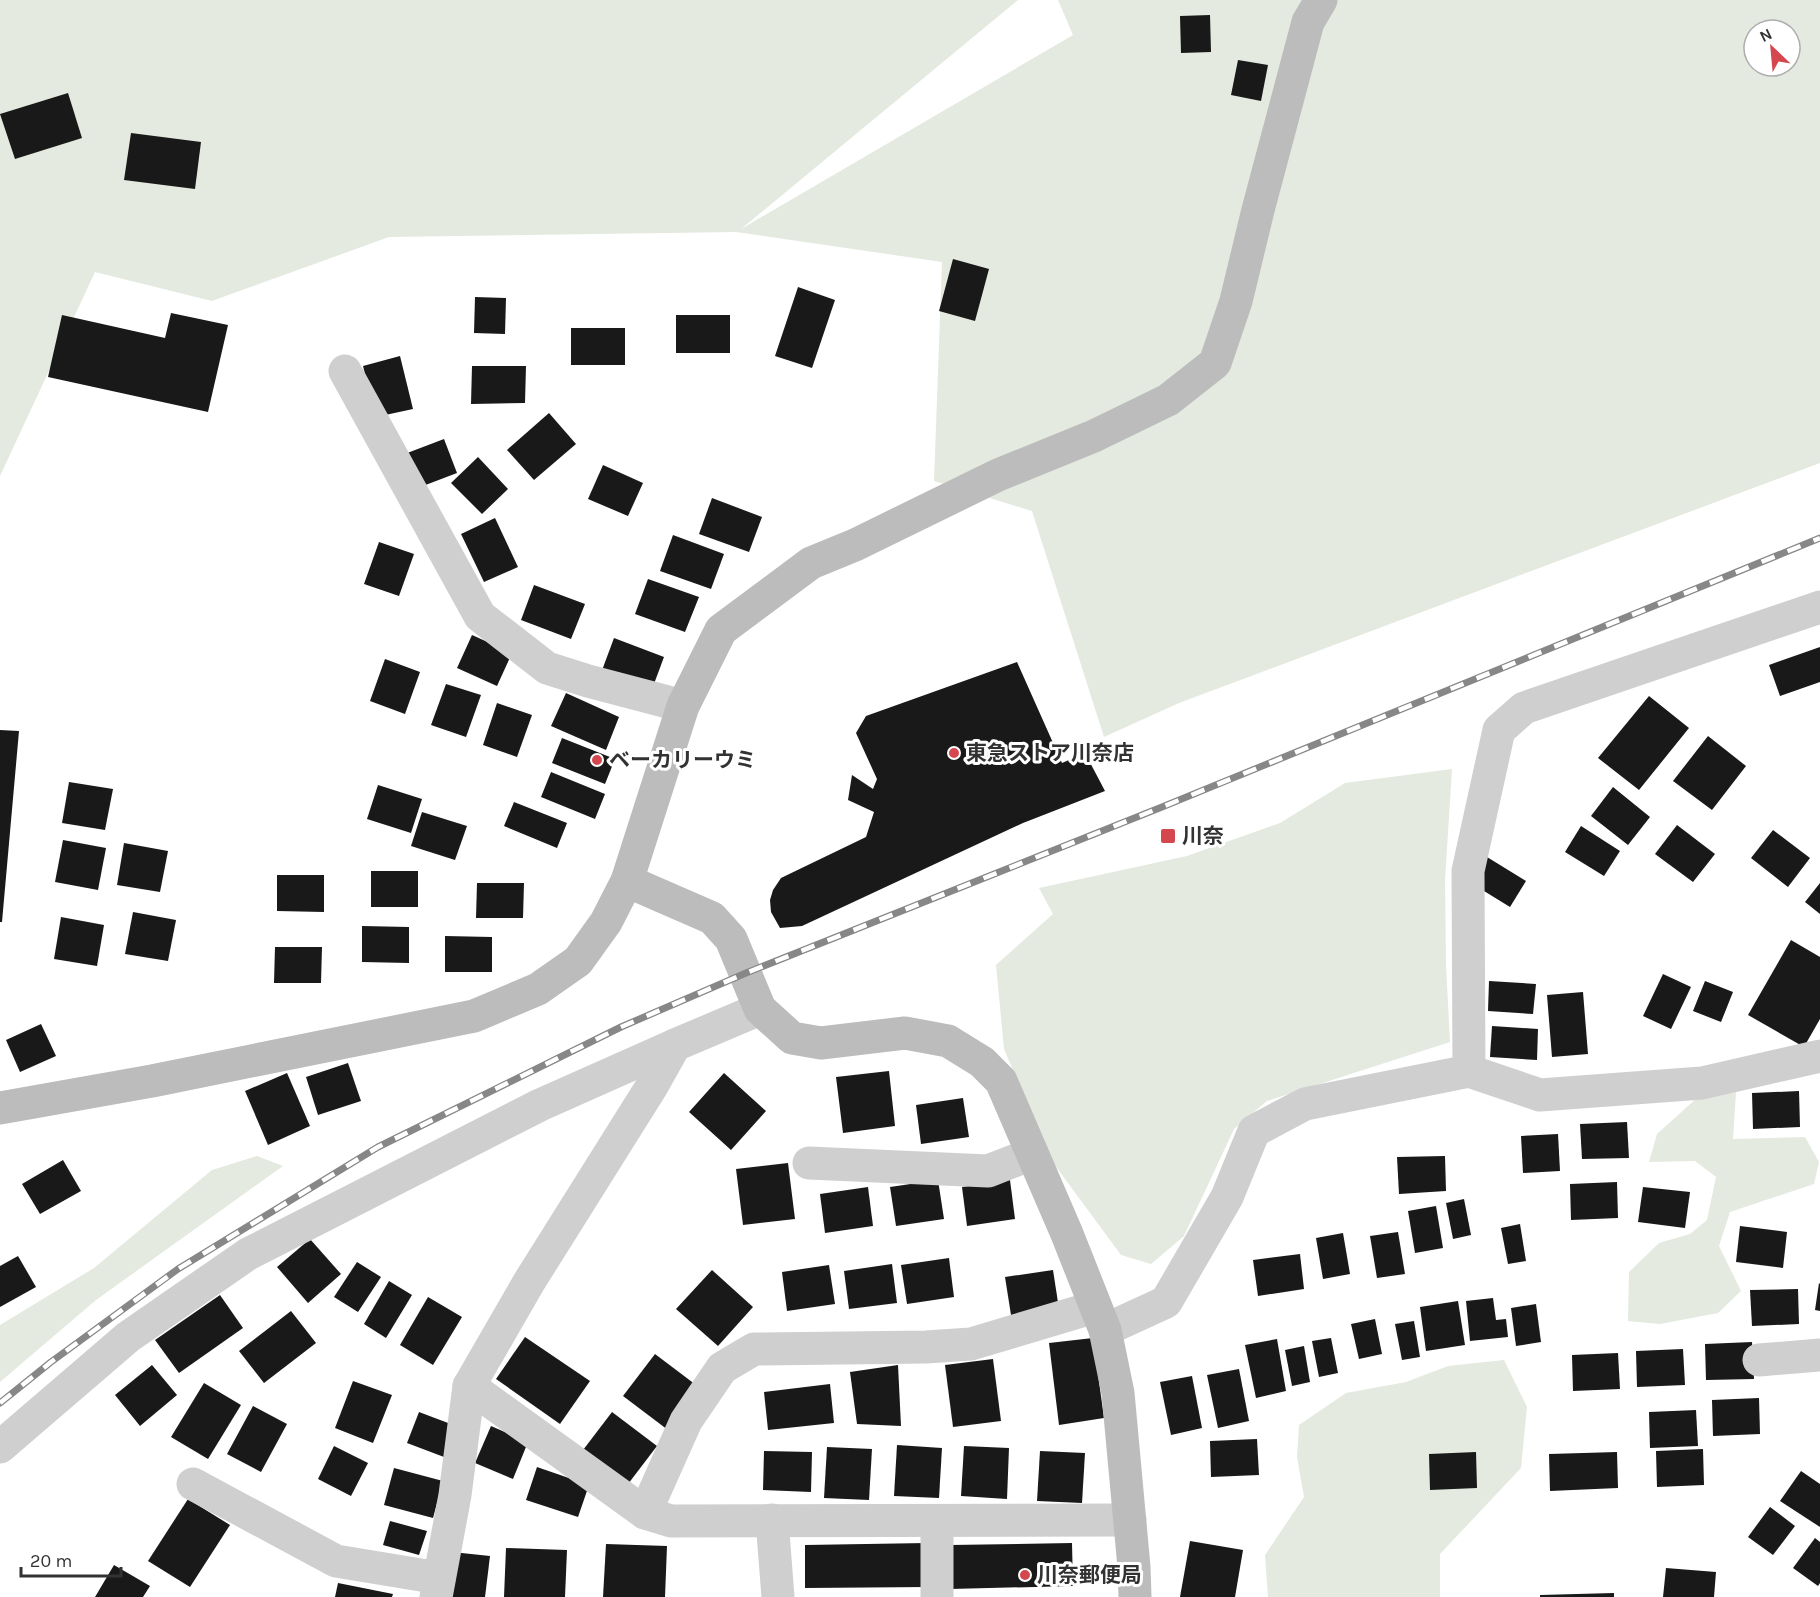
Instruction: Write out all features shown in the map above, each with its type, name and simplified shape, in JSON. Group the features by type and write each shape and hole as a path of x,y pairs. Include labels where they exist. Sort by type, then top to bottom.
{"street":[{"path":"0,1108 152,1081 474,1016 538,989 578,961 606,922 627,881 683,706 721,630 811,563 855,545 998,475 1094,436 1168,400 1215,363 1236,301 1308,22 1321,0"},
{"path":"345,371 480,616 548,668 683,706"},
{"path":"1469,1071 1468,871 1499,730 1524,708 1820,607"},
{"path":"627,881 712,918 731,939 760,1009 792,1038 821,1043 905,1033 948,1041 982,1062 1001,1081 1067,1234 1100,1318 1118,1393 1135,1597"},
{"path":"0,1447 128,1337 248,1254 540,1105 760,1009"},
{"path":"193,1484 336,1561 438,1587 455,1495 469,1386 529,1282 646,1096 675,1045"},
{"path":"645,1513 686,1421 722,1368 754,1349 926,1347 971,1344 1166,1302 1227,1197 1254,1131 1305,1104 1469,1071 1540,1095 1702,1083 1820,1056"},
{"path":"809,1163 988,1171 1032,1154"},
{"path":"1759,1360 1820,1355"},
{"path":"469,1386 645,1513 671,1521 1130,1520"},
{"path":"772,1520 778,1597"},
{"path":"937,1521 937,1597"}],"shaded area":[{"path":"0,0 1018,0 741,229 1073,35 1058,0 1820,0 1820,463 1179,703 1104,737 1032,511 934,481 942,262 736,232 389,237 212,301 95,272 0,476"},
{"path":"1452,769 1445,880 1450,1042 1267,1101 1234,1129 1184,1236 1151,1264 1121,1255 1051,1160 1004,1049 996,965 1053,914 1039,888 1187,856 1280,823 1345,783"},
{"path":"1736,1092 1733,1139 1805,1137 1819,1162 1814,1184 1730,1212 1719,1246 1741,1291 1718,1313 1660,1324 1628,1321 1629,1272 1659,1243 1690,1234 1707,1220 1716,1177 1695,1161 1649,1162 1657,1134 1698,1097"},
{"path":"257,1156 283,1166 96,1300 0,1382 0,1325 94,1268 212,1170"},
{"path":"1504,1360 1527,1407 1521,1468 1440,1554 1440,1597 1268,1597 1265,1555 1304,1497 1297,1457 1299,1425 1346,1393 1406,1382 1448,1366"}],"building":[{"path":"1210,15 1211,52 1181,53 1180,16"},
{"path":"1238,60 1268,65 1261,101 1231,95"},
{"path":"68,93 82,138 15,159 0,114"},
{"path":"131,133 201,142 195,189 124,180"},
{"path":"953,259 989,269 975,321 939,311"},
{"path":"798,287 835,300 812,368 775,356"},
{"path":"475,297 506,298 505,334 474,333"},
{"path":"171,313 228,325 208,412 48,377 62,315 165,338"},
{"path":"676,315 730,315 730,353 676,353"},
{"path":"571,328 625,328 625,365 571,365"},
{"path":"400,356 413,409 376,417 363,366"},
{"path":"472,366 526,366 525,403 471,404"},
{"path":"549,413 576,444 534,480 507,450"},
{"path":"444,439 457,473 415,489 402,455"},
{"path":"478,457 508,489 482,514 451,483"},
{"path":"603,465 643,483 628,516 588,499"},
{"path":"712,498 762,517 749,552 699,534"},
{"path":"495,518 518,567 484,582 461,534"},
{"path":"673,535 724,554 711,589 660,571"},
{"path":"379,542 414,554 399,596 364,584"},
{"path":"648,579 699,597 685,632 635,614"},
{"path":"534,585 585,604 571,639 521,620"},
{"path":"472,635 512,653 497,686 457,668"},
{"path":"614,638 664,657 651,692 601,673"},
{"path":"1820,647 1820,682 1780,696 1769,665"},
{"path":"385,659 420,672 405,714 370,701"},
{"path":"1017,662 1062,763 1085,753 1105,791 1023,823 802,926 780,928 771,912 770,900 781,878 866,837 874,812 848,800 852,775 873,789 877,779 856,733 866,716"},
{"path":"446,684 481,695 466,737 431,725"},
{"path":"566,693 619,717 606,750 551,726"},
{"path":"1649,696 1689,728 1639,790 1598,758"},
{"path":"497,703 532,715 517,757 483,745"},
{"path":"0,730 19,731 2,922 0,922"},
{"path":"1708,736 1746,766 1712,810 1673,781"},
{"path":"562,738 615,759 605,784 552,763"},
{"path":"551,772 605,794 595,819 541,797"},
{"path":"69,782 113,789 105,830 62,823"},
{"path":"378,785 422,799 411,833 367,819"},
{"path":"1613,787 1650,817 1628,845 1591,816"},
{"path":"514,802 567,823 557,848 504,826"},
{"path":"422,812 467,826 455,860 411,846"},
{"path":"1677,825 1715,854 1693,882 1655,854"},
{"path":"1581,826 1620,851 1604,876 1565,852"},
{"path":"1773,830 1810,858 1788,887 1751,858"},
{"path":"63,840 106,848 98,890 55,882"},
{"path":"124,843 168,851 160,892 117,885"},
{"path":"1487,857 1526,881 1510,907 1471,883"},
{"path":"371,871 418,871 418,907 371,907"},
{"path":"277,875 324,875 324,912 277,911"},
{"path":"477,883 524,883 523,918 476,918"},
{"path":"1820,883 1820,914 1805,902"},
{"path":"133,912 176,920 168,961 125,954"},
{"path":"61,917 104,925 97,966 54,959"},
{"path":"362,926 409,927 409,963 362,962"},
{"path":"445,936 492,937 492,972 445,972"},
{"path":"1791,940 1820,957 1820,1019 1804,1047 1748,1015"},
{"path":"275,947 322,947 321,983 274,983"},
{"path":"1663,974 1691,987 1671,1029 1643,1016"},
{"path":"1489,981 1536,984 1533,1014 1488,1011"},
{"path":"1705,981 1733,992 1721,1022 1693,1011"},
{"path":"1583,992 1588,1054 1552,1057 1547,995"},
{"path":"41,1024 56,1056 20,1072 6,1040"},
{"path":"1492,1026 1538,1029 1537,1060 1490,1057"},
{"path":"348,1063 361,1101 318,1115 306,1077"},
{"path":"889,1071 895,1126 843,1133 836,1077"},
{"path":"287,1073 310,1126 268,1145 245,1091"},
{"path":"724,1073 766,1111 731,1150 689,1112"},
{"path":"1799,1091 1800,1127 1753,1129 1752,1093"},
{"path":"963,1098 969,1137 921,1144 916,1105"},
{"path":"1627,1122 1629,1158 1582,1159 1580,1124"},
{"path":"1558,1134 1560,1171 1523,1173 1521,1136"},
{"path":"1445,1156 1446,1191 1399,1194 1397,1157"},
{"path":"63,1160 81,1191 40,1214 22,1184"},
{"path":"788,1163 795,1219 743,1225 736,1169"},
{"path":"938,1180 944,1219 896,1226 890,1187"},
{"path":"1010,1180 1015,1219 967,1226 962,1187"},
{"path":"1617,1182 1618,1218 1571,1220 1570,1184"},
{"path":"868,1187 873,1226 825,1233 820,1194"},
{"path":"1643,1187 1690,1192 1685,1228 1638,1222"},
{"path":"1464,1199 1471,1235 1453,1239 1446,1203"},
{"path":"1436,1206 1443,1248 1415,1253 1408,1211"},
{"path":"1520,1224 1526,1261 1508,1264 1501,1228"},
{"path":"1740,1226 1787,1232 1783,1268 1736,1262"},
{"path":"1398,1232 1405,1274 1377,1278 1370,1236"},
{"path":"1343,1233 1350,1274 1323,1279 1316,1238"},
{"path":"310,1239 341,1274 308,1303 277,1267"},
{"path":"1300,1254 1304,1289 1258,1296 1253,1260"},
{"path":"18,1256 36,1287 0,1307 0,1266"},
{"path":"949,1258 954,1297 907,1304 901,1265"},
{"path":"357,1262 381,1277 358,1312 334,1297"},
{"path":"892,1264 897,1303 849,1309 844,1271"},
{"path":"829,1265 835,1304 787,1311 782,1272"},
{"path":"712,1270 753,1307 718,1346 676,1309"},
{"path":"1053,1270 1059,1309 1011,1315 1005,1277"},
{"path":"389,1281 412,1295 386,1338 364,1324"},
{"path":"1820,1284 1820,1311 1815,1310"},
{"path":"1798,1289 1799,1324 1752,1326 1750,1290"},
{"path":"220,1295 243,1328 179,1373 155,1340"},
{"path":"428,1297 462,1317 433,1365 400,1345"},
{"path":"1493,1298 1496,1320 1506,1319 1508,1337 1470,1341 1466,1301"},
{"path":"1458,1301 1465,1345 1426,1351 1420,1307"},
{"path":"1536,1304 1541,1342 1516,1346 1511,1308"},
{"path":"291,1311 316,1343 264,1383 239,1351"},
{"path":"1375,1319 1382,1354 1359,1359 1351,1324"},
{"path":"1414,1321 1420,1357 1402,1360 1395,1324"},
{"path":"525,1337 590,1381 560,1424 496,1379"},
{"path":"1093,1338 1104,1418 1059,1425 1049,1343"},
{"path":"1331,1338 1338,1373 1319,1377 1312,1341"},
{"path":"1277,1339 1286,1391 1256,1398 1245,1345"},
{"path":"1752,1342 1754,1379 1706,1380 1705,1344"},
{"path":"1304,1346 1310,1382 1292,1386 1285,1350"},
{"path":"1683,1349 1685,1385 1637,1387 1636,1351"},
{"path":"1618,1353 1620,1389 1573,1391 1572,1355"},
{"path":"655,1354 700,1388 668,1430 623,1396"},
{"path":"993,1359 1001,1421 953,1427 945,1365"},
{"path":"152,1365 177,1395 140,1426 115,1395"},
{"path":"898,1365 901,1426 857,1424 850,1372"},
{"path":"1239,1369 1249,1421 1218,1428 1207,1375"},
{"path":"1192,1376 1202,1428 1171,1435 1160,1382"},
{"path":"353,1381 392,1395 373,1443 335,1428"},
{"path":"204,1383 241,1405 208,1459 171,1437"},
{"path":"830,1384 834,1423 768,1430 764,1392"},
{"path":"1759,1398 1760,1434 1713,1436 1712,1400"},
{"path":"253,1406 287,1424 261,1472 227,1454"},
{"path":"1696,1410 1698,1446 1650,1448 1649,1412"},
{"path":"419,1412 456,1426 444,1457 407,1443"},
{"path":"612,1412 657,1446 625,1488 580,1454"},
{"path":"491,1426 528,1442 513,1479 475,1463"},
{"path":"1257,1439 1259,1475 1211,1477 1210,1441"},
{"path":"897,1445 942,1448 939,1498 894,1496"},
{"path":"334,1446 368,1463 351,1496 318,1479"},
{"path":"964,1446 1009,1448 1007,1499 961,1496"},
{"path":"827,1447 872,1449 869,1500 824,1498"},
{"path":"1703,1449 1704,1485 1657,1487 1656,1451"},
{"path":"764,1451 812,1452 811,1492 763,1490"},
{"path":"1040,1451 1085,1453 1082,1503 1037,1501"},
{"path":"1476,1452 1477,1488 1430,1490 1429,1454"},
{"path":"1617,1452 1618,1488 1550,1491 1549,1454"},
{"path":"537,1467 589,1485 578,1517 526,1500"},
{"path":"394,1468 443,1481 433,1518 384,1505"},
{"path":"1801,1471 1820,1484 1820,1527 1780,1501"},
{"path":"188,1499 230,1525 190,1587 148,1561"},
{"path":"1770,1507 1795,1526 1773,1555 1748,1537"},
{"path":"390,1521 427,1531 419,1555 383,1545"},
{"path":"1815,1538 1820,1542 1820,1583 1818,1586 1793,1568"},
{"path":"1190,1541 1243,1550 1235,1597 1180,1597"},
{"path":"927,1543 928,1587 805,1588 805,1545"},
{"path":"1072,1543 1073,1586 950,1589 950,1545"},
{"path":"606,1544 667,1546 665,1597 603,1597"},
{"path":"506,1548 567,1550 565,1597 504,1597"},
{"path":"452,1552 490,1556 485,1597 446,1597"},
{"path":"114,1565 150,1586 143,1597 95,1597"},
{"path":"1666,1568 1716,1572 1714,1597 1663,1597"},
{"path":"338,1583 393,1594 392,1597 335,1597"},
{"path":"1614,1593 1614,1597 1540,1597 1540,1595"}],"railway":[{"path":"0,1403 51,1362 178,1269 378,1147 621,1027 746,973 1162,807 1820,538"}],"place":[{"name":"東急ストア川奈店","path":"954,753"},
{"name":"ベーカリーウミ","path":"597,760"},
{"name":"川奈","path":"1168,836"},
{"name":"川奈郵便局","path":"1025,1575"}]}
